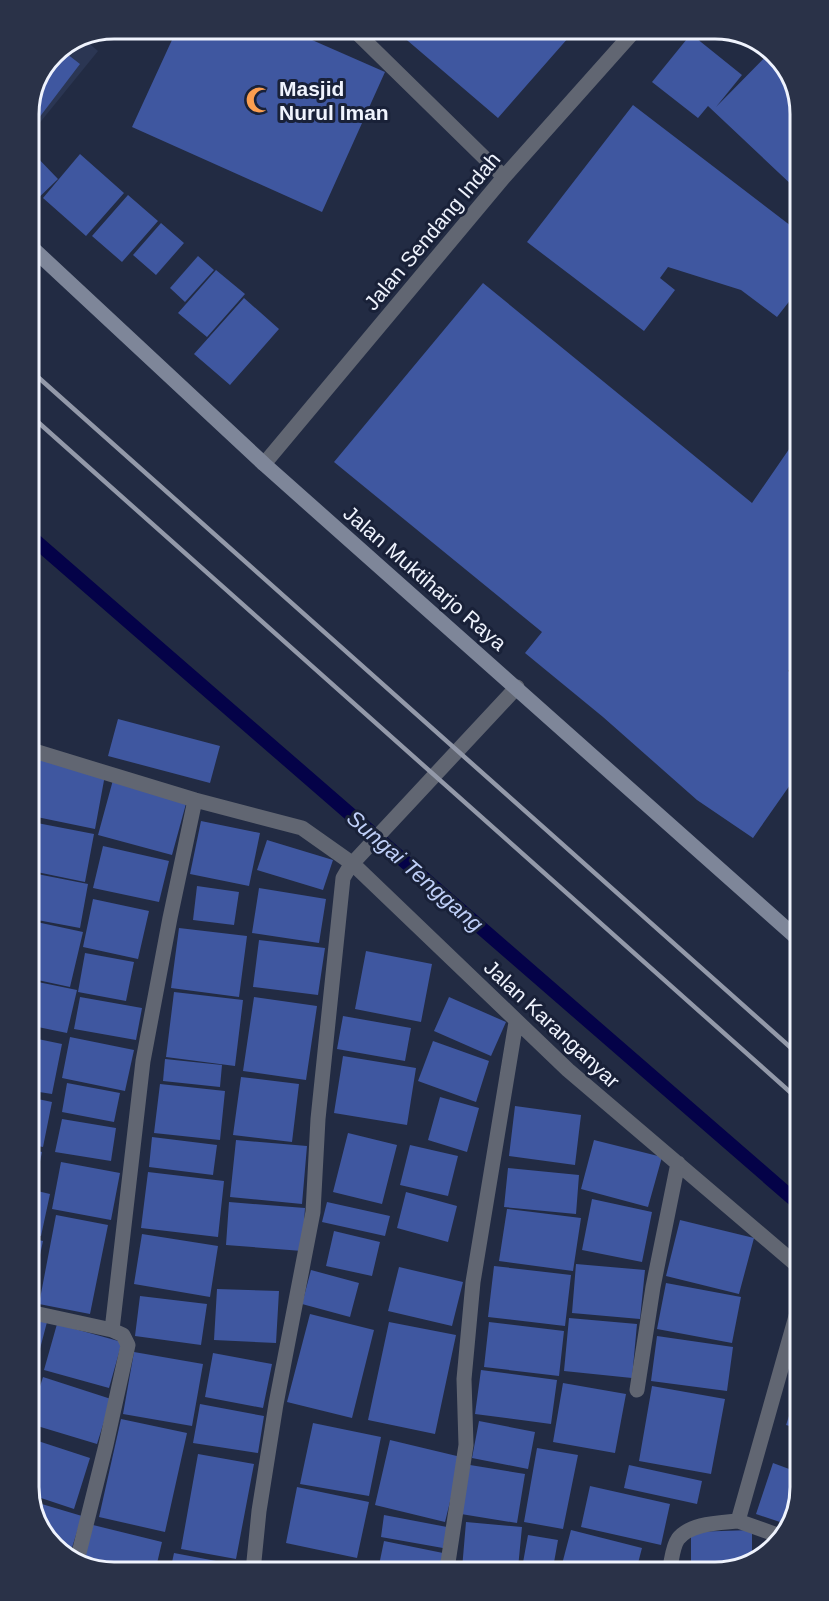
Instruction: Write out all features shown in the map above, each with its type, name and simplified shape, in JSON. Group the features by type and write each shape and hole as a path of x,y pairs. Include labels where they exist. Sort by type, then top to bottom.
{"street":[{"path":"363,39 504,177"},
{"name":"Jalan Sendang Indah","path":"264,464 504,177 627,39"},
{"name":"Jalan Muktiharjo Raya","path":"39,253 264,464 790,932"},
{"path":"253,1562 276,1404 313,1212 318,1119 343,878 354,862 433,774 517,687"},
{"name":"Jalan Karanganyar","path":"39,752 195,800 302,828 354,862 516,1022 568,1070 790,1258"},
{"path":"112,1330 143,1061 195,800"},
{"path":"448,1562 466,1445 464,1378 473,1282 516,1022"},
{"path":"637,1390 653,1287 678,1163"},
{"path":"39,1314 112,1330 123,1335 128,1345 79,1553"},
{"path":"738,1521 790,1337"},
{"path":"671,1562 679,1538 701,1524 738,1521 773,1534"}],"shaded area":[{"path":"89,44 98,51 39,124 42,95 52,72 72,52 85,45"}],"building":[{"name":"Masjid Nurul Iman","path":"172,39 310,39 385,72 322,212 132,127"},
{"path":"406,39 567,39 498,118"},
{"path":"687,39 697,39 742,75 716,107 764,58 780,77 789,99 790,183 708,106 698,118 652,82"},
{"path":"68,55 80,64 39,118 42,95 52,72"},
{"path":"633,105 790,225 790,300 777,317 741,290 668,267 660,278 675,290 644,331 527,242"},
{"path":"80,154 124,193 86,236 43,198"},
{"path":"39,159 58,179 39,197"},
{"path":"128,195 158,221 122,262 92,236"},
{"path":"161,223 184,243 156,275 133,255"},
{"path":"198,256 214,270 185,302 170,288"},
{"path":"216,270 245,294 207,337 178,313"},
{"path":"483,283 752,503 790,448 790,668 788,671 790,672 790,785 753,838 697,800 603,717 525,653 542,632 334,462"},
{"path":"244,298 279,329 230,385 194,354"},
{"path":"118,719 220,746 210,783 108,756"},
{"path":"39,755 105,775 95,829 39,817"},
{"path":"113,780 187,800 172,855 98,835"},
{"path":"201,821 260,833 249,886 190,874"},
{"path":"39,823 94,834 85,882 39,872"},
{"path":"267,840 333,860 323,890 257,870"},
{"path":"103,846 169,861 159,902 93,888"},
{"path":"39,874 88,884 80,928 39,920"},
{"path":"197,886 239,892 234,925 193,920"},
{"path":"259,888 326,899 319,943 252,933"},
{"path":"93,899 149,911 138,959 83,947"},
{"path":"39,923 83,932 70,987 39,980"},
{"path":"179,928 247,936 239,997 171,988"},
{"path":"259,940 325,948 318,995 253,987"},
{"path":"366,951 432,964 421,1022 355,1009"},
{"path":"85,953 134,962 126,1001 78,992"},
{"path":"39,982 77,990 67,1033 39,1027"},
{"path":"174,992 243,1000 235,1066 166,1057"},
{"path":"80,997 142,1008 136,1040 74,1029"},
{"path":"254,997 317,1006 306,1080 243,1071"},
{"path":"449,997 506,1022 491,1056 434,1031"},
{"path":"343,1016 411,1028 405,1061 337,1049"},
{"path":"70,1037 134,1050 125,1091 62,1078"},
{"path":"39,1039 62,1044 52,1094 39,1092"},
{"path":"433,1041 489,1061 476,1102 418,1081"},
{"path":"343,1056 416,1068 407,1125 334,1113"},
{"path":"165,1059 222,1065 220,1087 163,1081"},
{"path":"241,1077 299,1084 292,1142 233,1135"},
{"path":"67,1083 120,1093 114,1122 62,1112"},
{"path":"160,1084 225,1091 220,1140 154,1133"},
{"path":"440,1097 479,1108 467,1152 428,1140"},
{"path":"39,1099 52,1102 43,1147 39,1146"},
{"path":"515,1106 581,1115 575,1165 509,1156"},
{"path":"62,1119 116,1128 111,1161 55,1152"},
{"path":"348,1133 397,1145 382,1204 333,1192"},
{"path":"152,1137 217,1145 213,1175 149,1167"},
{"path":"236,1140 307,1146 302,1204 230,1197"},
{"path":"594,1140 662,1157 648,1207 581,1189"},
{"path":"410,1145 458,1156 448,1196 400,1185"},
{"path":"61,1162 120,1173 111,1220 52,1209"},
{"path":"508,1168 579,1175 576,1214 504,1207"},
{"path":"148,1172 224,1181 218,1237 141,1228"},
{"path":"39,1191 50,1194 41,1236 39,1236"},
{"path":"406,1192 457,1206 448,1242 397,1228"},
{"path":"592,1199 652,1212 642,1262 582,1250"},
{"path":"229,1202 305,1208 302,1251 226,1245"},
{"path":"327,1202 390,1216 385,1236 322,1222"},
{"path":"507,1209 581,1218 573,1271 499,1261"},
{"path":"56,1215 108,1225 90,1314 39,1304"},
{"path":"680,1220 754,1238 739,1294 666,1276"},
{"path":"334,1231 380,1242 372,1276 326,1266"},
{"path":"142,1234 218,1246 210,1297 134,1284"},
{"path":"39,1240 43,1241 39,1260"},
{"path":"576,1264 645,1270 640,1319 572,1313"},
{"path":"494,1266 571,1275 565,1326 488,1317"},
{"path":"399,1267 463,1282 452,1326 388,1311"},
{"path":"311,1270 359,1283 350,1317 302,1304"},
{"path":"666,1283 741,1297 732,1343 657,1329"},
{"path":"217,1289 279,1291 276,1343 214,1340"},
{"path":"140,1296 207,1304 201,1345 135,1336"},
{"path":"310,1314 374,1330 352,1418 287,1402"},
{"path":"569,1318 637,1324 632,1378 564,1371"},
{"path":"39,1320 47,1322 39,1353"},
{"path":"389,1322 456,1335 435,1434 368,1420"},
{"path":"489,1322 564,1331 559,1376 484,1367"},
{"path":"57,1324 122,1342 109,1388 44,1370"},
{"path":"657,1336 733,1347 727,1391 651,1381"},
{"path":"134,1352 203,1364 192,1426 123,1414"},
{"path":"213,1353 272,1364 263,1408 205,1397"},
{"path":"481,1370 557,1380 551,1424 475,1414"},
{"path":"43,1377 111,1399 97,1444 39,1427 39,1389"},
{"path":"563,1383 626,1394 615,1453 553,1442"},
{"path":"652,1386 725,1399 711,1474 639,1461"},
{"path":"200,1404 264,1416 258,1453 193,1443"},
{"path":"790,1413 790,1426 786,1425"},
{"path":"121,1419 187,1433 165,1532 99,1517"},
{"path":"479,1421 535,1432 528,1469 472,1458"},
{"path":"313,1423 381,1437 369,1496 300,1484"},
{"path":"390,1440 461,1457 445,1522 375,1505"},
{"path":"39,1441 90,1458 74,1509 40,1498"},
{"path":"537,1448 578,1455 563,1529 524,1522"},
{"path":"198,1454 254,1464 236,1559 181,1549"},
{"path":"773,1463 790,1469 789,1497 781,1522 756,1514"},
{"path":"470,1465 525,1474 517,1523 461,1514"},
{"path":"629,1465 702,1481 697,1504 624,1488"},
{"path":"590,1486 670,1504 661,1545 581,1527"},
{"path":"297,1487 369,1502 357,1558 286,1543"},
{"path":"41,1504 82,1516 72,1548 55,1533"},
{"path":"384,1515 447,1527 443,1548 381,1537"},
{"path":"466,1522 522,1527 519,1562 463,1562"},
{"path":"93,1525 162,1542 157,1562 109,1562 85,1556"},
{"path":"571,1530 642,1548 638,1562 563,1562"},
{"path":"752,1530 752,1552 730,1561 691,1562 691,1532"},
{"path":"528,1535 558,1540 554,1562 523,1562"},
{"path":"384,1541 443,1553 441,1562 380,1562"},
{"path":"174,1553 221,1562 172,1562"}],"waterway":[{"name":"Sungai Tenggang","path":"39,544 790,1196"}],"railway":[{"path":"39,378 790,1047"},
{"path":"39,423 790,1092"}],"place":[{"name":"Masjid Nurul Iman","path":"259,100"}]}
